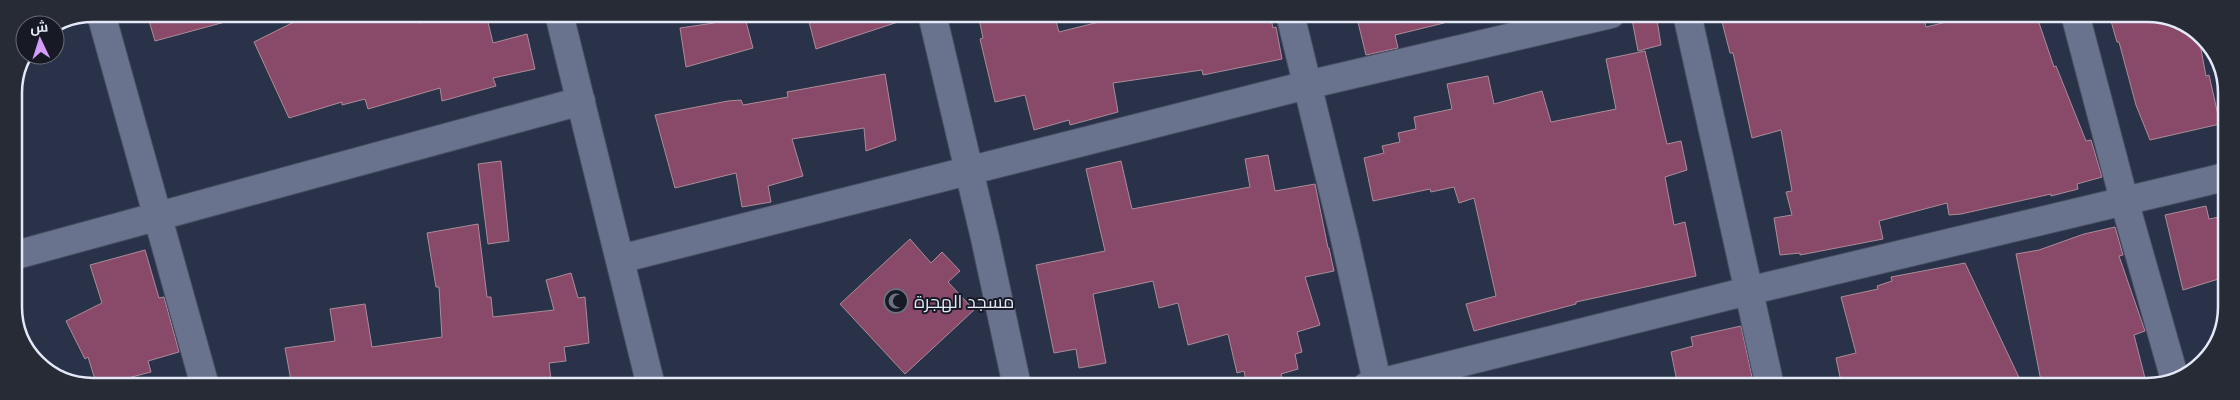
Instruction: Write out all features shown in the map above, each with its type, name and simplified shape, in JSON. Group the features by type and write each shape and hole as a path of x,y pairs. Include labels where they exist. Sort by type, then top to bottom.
{"street":[{"path":"104,23 203,378"},
{"path":"561,23 649,378"},
{"path":"934,23 1015,378"},
{"path":"1292,23 1308,85 1372,378"},
{"path":"620,259 1308,85 1573,23"},
{"path":"1689,23 1768,378"},
{"path":"2077,23 2124,200 2173,372"},
{"path":"23,253 580,101"},
{"path":"1402,378 1748,291 2218,179"}],"building":[{"path":"150,23 221,23 155,41"},
{"path":"292,23 488,23 493,43 527,34 535,69 493,78 496,86 442,101 440,88 368,109 365,99 342,105 342,102 289,118 254,42"},
{"path":"714,23 746,23 753,48 686,67 680,28"},
{"path":"809,23 895,23 816,49"},
{"path":"980,23 1056,23 1059,32 1095,23 1272,23 1273,28 1276,27 1282,59 1203,75 1202,70 1113,83 1118,112 1070,125 1069,120 1034,130 1025,95 995,102 980,39 983,38"},
{"path":"1358,23 1444,23 1395,35 1398,48 1366,55"},
{"path":"1633,23 1657,23 1661,45 1638,51"},
{"path":"1722,23 1925,23 1926,27 1942,23 2039,23 2054,67 2056,66 2086,141 2091,140 2102,177 2077,184 2078,189 1961,214 1949,215 1947,203 1879,221 1883,239 1800,255 1800,253 1780,255 1774,218 1792,215 1786,192 1792,191 1781,130 1752,138 1733,53 1730,53"},
{"path":"2112,23 2156,23 2169,26 2186,34 2201,48 2206,76 2209,75 2218,115 2218,124 2150,140 2136,105 2119,42 2117,42"},
{"path":"1645,51 1667,144 1681,141 1687,170 1665,177 1674,225 1685,222 1696,276 1576,302 1576,304 1474,331 1466,304 1496,296 1474,198 1459,203 1454,187 1431,192 1430,189 1373,201 1364,158 1384,153 1382,146 1400,142 1398,133 1416,129 1414,117 1452,109 1447,84 1488,76 1494,104 1542,91 1551,122 1616,109 1606,59"},
{"path":"885,74 896,140 866,151 864,128 792,139 803,176 768,186 771,202 742,207 736,173 675,188 655,115 728,101 741,100 743,105 788,97 787,92"},
{"path":"1268,155 1275,191 1315,184 1334,271 1305,277 1320,325 1297,332 1302,352 1295,354 1298,369 1281,374 1282,378 1245,378 1244,371 1237,373 1228,334 1188,345 1178,303 1159,308 1153,281 1093,294 1106,363 1079,368 1076,349 1054,353 1036,265 1105,251 1086,169 1121,161 1132,209 1250,187 1245,159"},
{"path":"501,161 509,241 488,244 478,164"},
{"path":"2206,206 2209,219 2218,217 2218,279 2183,290 2165,215"},
{"path":"478,224 487,297 491,297 493,317 554,310 546,280 571,273 578,298 585,297 589,343 564,347 566,361 549,363 551,378 291,378 285,348 335,341 330,309 365,304 372,347 442,337 439,287 436,287 427,233"},
{"path":"2115,227 2123,255 2119,256 2145,331 2134,335 2145,378 2040,378 2016,254 2039,250 2084,234"},
{"path":"910,239 931,263 942,252 960,271 948,282 974,310 905,374 840,304"},
{"path":"145,250 159,298 164,297 179,352 148,361 151,372 128,378 95,378 88,357 85,359 66,321 102,303 90,265"},
{"path":"1965,263 2019,378 1840,378 1836,358 1856,353 1841,297 1878,289 1877,286 1892,281 1891,277"},
{"path":"1741,326 1752,378 1676,378 1671,352 1693,346 1691,337"}],"place":[{"name":"مسجد الهجرة","path":"896,301"}]}
